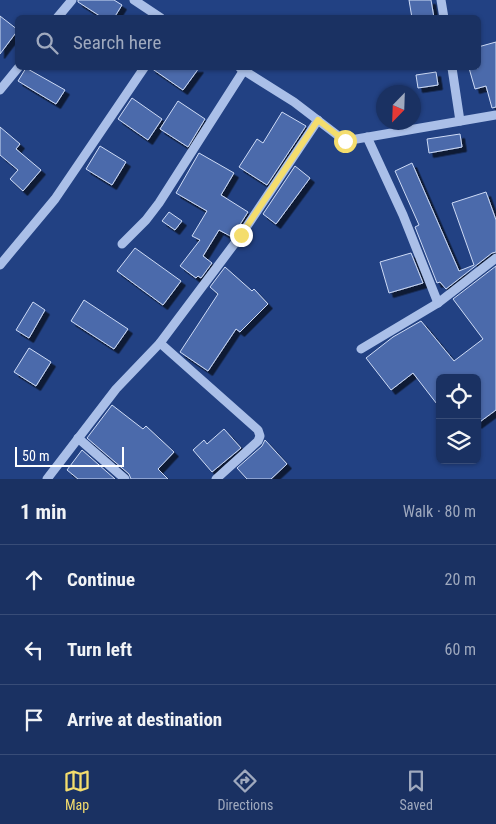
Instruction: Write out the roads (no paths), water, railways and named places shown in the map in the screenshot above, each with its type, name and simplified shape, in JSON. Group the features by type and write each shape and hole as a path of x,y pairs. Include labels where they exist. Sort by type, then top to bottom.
{"street":[{"path":"60,15 72,0"},
{"path":"134,0 156,15"},
{"path":"441,0 444,15"},
{"path":"0,90 16,70"},
{"path":"0,265 55,199 143,70"},
{"path":"122,244 146,220 159,203 241,70"},
{"path":"244,70 294,102 345,141 496,115"},
{"path":"452,70 460,121"},
{"path":"47,479 116,389 160,343 241,235 318,120"},
{"path":"367,137 403,215 438,302"},
{"path":"361,349 438,302 496,258"},
{"path":"160,343 258,430 260,436 258,441 216,479"},
{"path":"78,438 124,479"}]}
